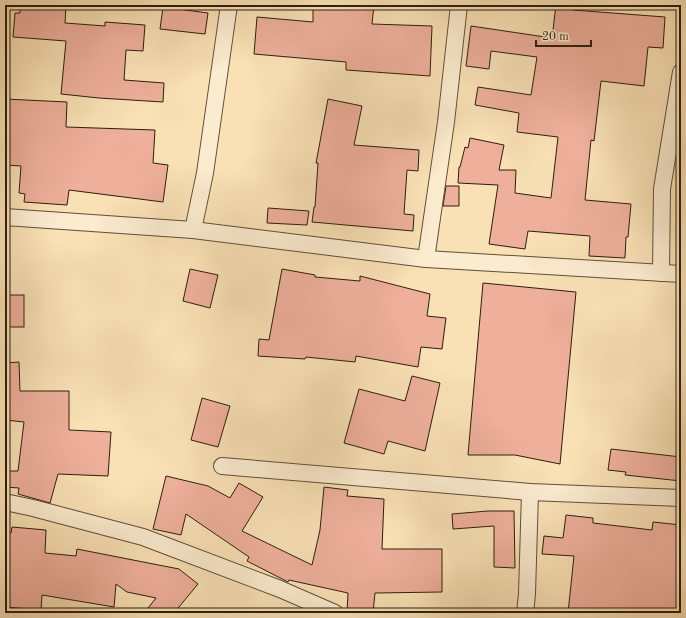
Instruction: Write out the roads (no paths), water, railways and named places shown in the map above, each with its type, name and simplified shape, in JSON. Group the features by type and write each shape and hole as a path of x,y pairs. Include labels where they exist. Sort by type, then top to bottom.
{"street":[{"path":"193,230 205,173 229,5"},
{"path":"426,259 446,122 459,5"},
{"path":"661,273 662,189 681,72"},
{"path":"5,217 193,230 426,259 681,274"},
{"path":"222,466 530,492 681,498"},
{"path":"525,613 527,594 530,492"},
{"path":"5,502 142,537 280,590 335,613"}]}
